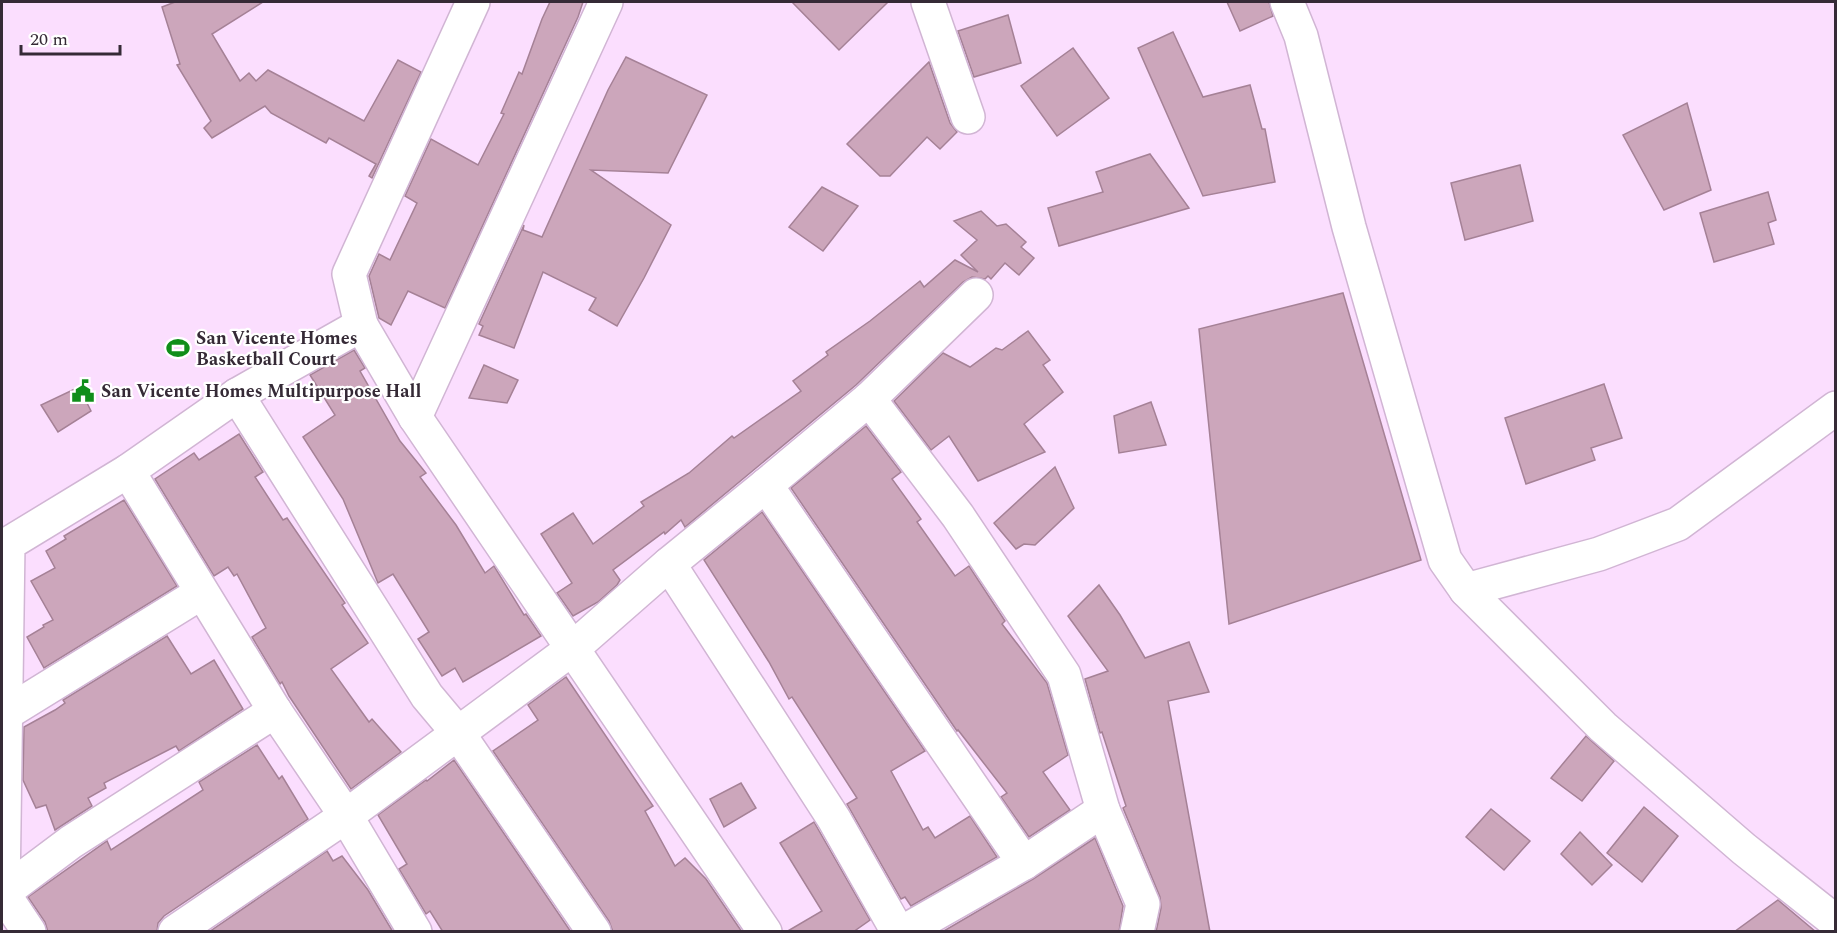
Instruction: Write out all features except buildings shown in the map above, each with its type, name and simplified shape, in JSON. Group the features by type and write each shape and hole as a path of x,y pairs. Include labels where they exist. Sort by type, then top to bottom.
{"street":[{"path":"473,2 349,274 361,325 416,417 765,932"},
{"path":"416,417 606,2"},
{"path":"928,2 968,117"},
{"path":"1287,2 1301,36 1348,227 1445,560 1466,590 1603,727 1744,849 1836,922"},
{"path":"175,932 346,816 572,649 669,564 869,399 976,295"},
{"path":"29,932 3,893 8,544 128,471 237,395 361,325"},
{"path":"237,395 427,696 458,733 594,932"},
{"path":"869,399 958,516 1064,675 1104,810 1143,904 1137,932"},
{"path":"1466,590 1599,554 1678,524 1836,408"},
{"path":"128,471 275,711 346,816 415,932"},
{"path":"766,485 1024,864"},
{"path":"669,564 834,819 898,932"},
{"path":"5,714 201,593"},
{"path":"3,893 71,842 275,711"},
{"path":"903,932 1024,864 1104,810"}],"place":[{"name":"San Vicente Homes Basketball Court","path":"178,348"},
{"name":"San Vicente Homes Multipurpose Hall","path":"83,391"}]}
